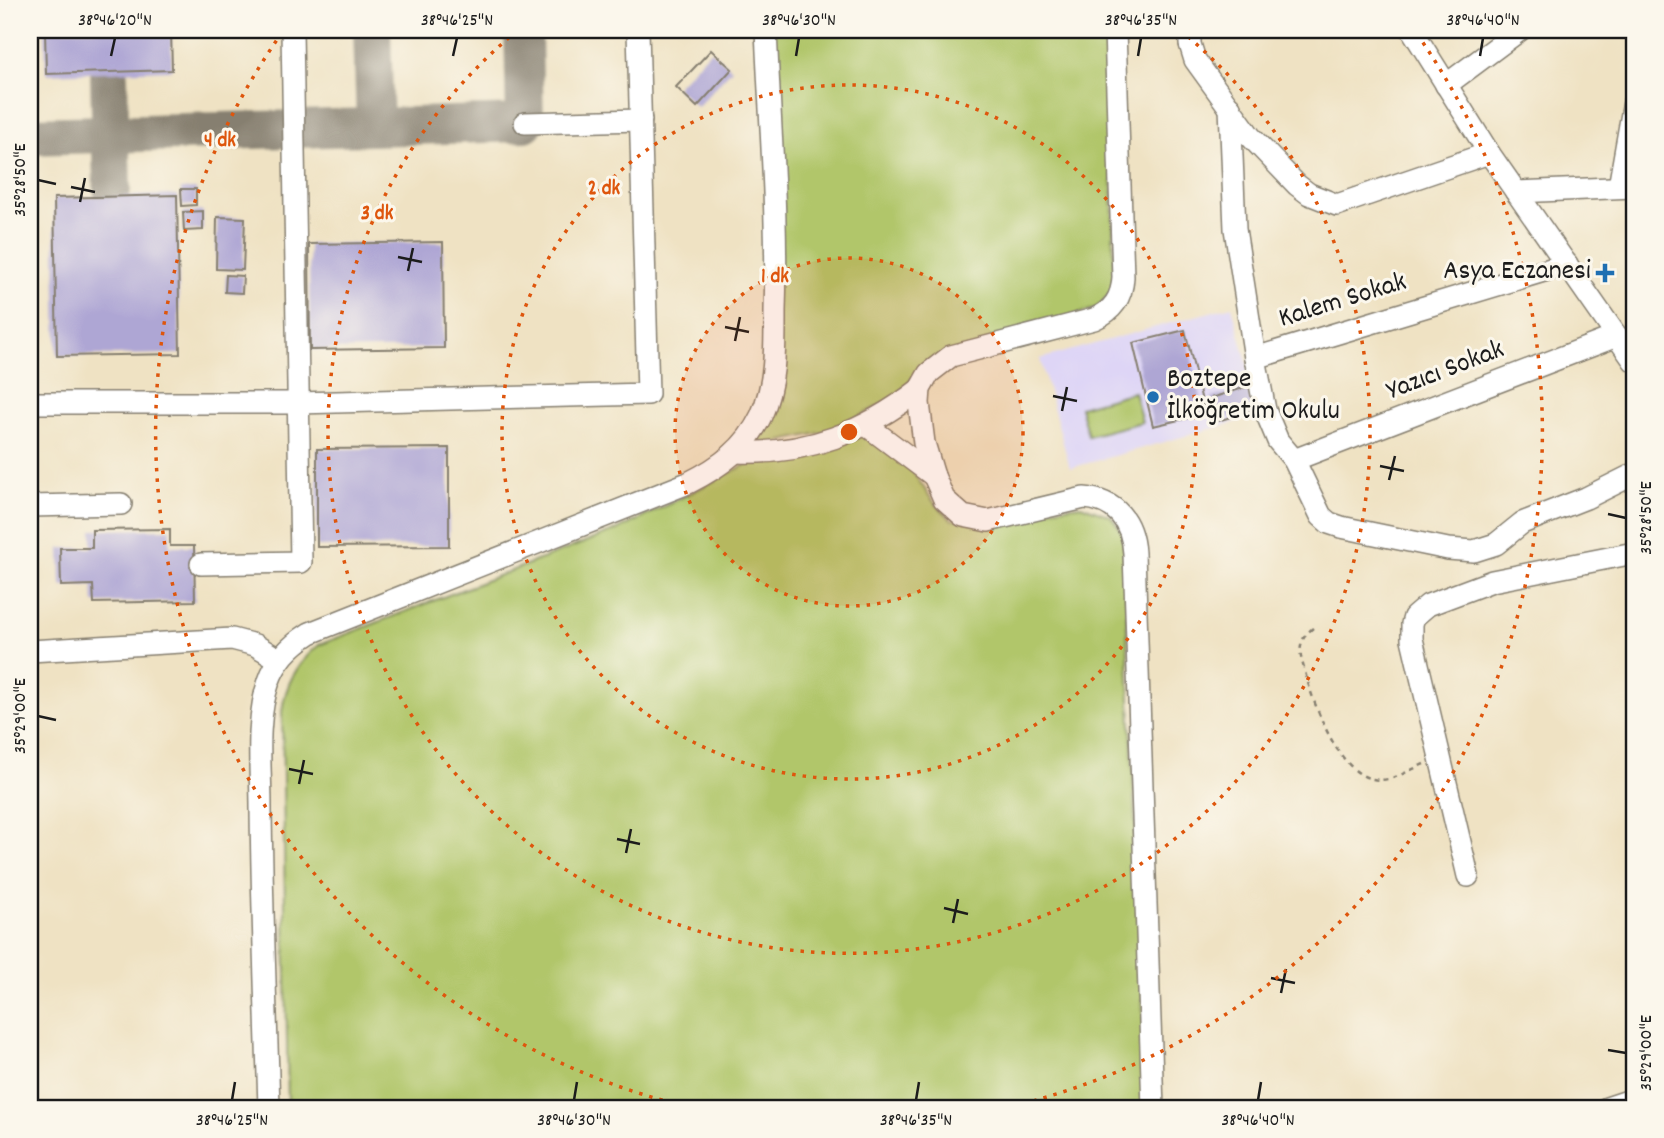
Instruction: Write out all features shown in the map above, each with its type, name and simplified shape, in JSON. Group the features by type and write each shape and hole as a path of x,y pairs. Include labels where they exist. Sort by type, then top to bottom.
{"street":[{"path":"201,564 301,562 292,30"},
{"path":"30,403 298,403 648,394 638,30"},
{"path":"269,1108 260,729 269,679 290,647 310,633 688,483 717,467 748,438 762,415 774,368 776,272 766,30"},
{"path":"1115,30 1123,277 1119,296 1109,310 1094,319 951,356 929,373 920,389 919,403 921,427 933,476 949,506 972,520 988,522 1084,498 1111,506 1122,515 1130,530 1134,553 1153,1108"},
{"path":"1190,30 1190,44 1195,60 1250,136 1292,181 1309,194 1337,205 1489,153"},
{"path":"1412,30 1489,153 1634,361"},
{"path":"1446,85 1520,30"},
{"path":"1516,192 1627,187 1634,102"},
{"path":"1230,107 1236,229 1265,410 1278,441 1294,460 1321,516 1329,523 1448,549 1474,551 1496,544 1522,523 1586,498 1634,474"},
{"path":"525,123 640,120"},
{"name":"Kalem Sokak","path":"1255,358 1567,264"},
{"name":"Yazıcı Sokak","path":"1294,460 1617,336"},
{"path":"736,452 769,452 800,447 842,435 866,425 920,389"},
{"path":"866,425 933,476"},
{"path":"30,506 121,504"},
{"path":"1468,876 1411,632 1418,612 1428,605 1492,582 1634,553"},
{"path":"30,651 232,639 255,645 280,660"},
{"path":"1606,1108 1634,1099"}],"path":[{"path":"1313,628 1304,637 1300,648 1309,686 1334,742 1359,774 1372,779 1390,779 1441,755"}],"shaded area":[{"name":"Boztepe İlköğretim Okulu","path":"1232,306 1261,415 1070,468 1040,359"}],"green space":[{"path":"773,30 1110,30 1114,289 1097,308 925,364 896,397 834,430 754,447 768,424"},
{"path":"1134,392 1142,422 1088,436 1080,407"},
{"path":"863,433 912,471 933,501 952,520 1081,505 1111,516 1123,533 1147,1108 288,1108 282,712 289,683 304,659 319,645 622,528 749,463 781,457"}],"building":[{"path":"45,30 171,30 172,70 46,74"},
{"path":"711,50 732,69 697,107 676,87"},
{"path":"181,189 196,189 196,205 182,206"},
{"path":"177,195 180,354 57,356 54,198"},
{"path":"203,211 203,230 184,231 183,212"},
{"path":"217,217 245,218 243,270 216,269"},
{"path":"443,242 444,348 310,350 309,244"},
{"path":"226,275 243,276 242,293 225,292"},
{"path":"1185,330 1205,414 1153,426 1133,343"},
{"path":"1253,385 1259,408 1218,421 1211,398"},
{"path":"449,448 449,546 317,547 317,449"},
{"path":"170,529 170,546 194,546 195,601 94,603 93,585 61,586 60,548 92,548 92,530"}],"taxiway":[{"path":"372,30 375,127"},
{"path":"30,136 525,123 523,30"},
{"path":"109,77 112,189"}],"place":[{"name":"Asya Eczanesi","path":"1605,273"},
{"name":"Boztepe İlköğretim Okulu","path":"1153,397"}]}
